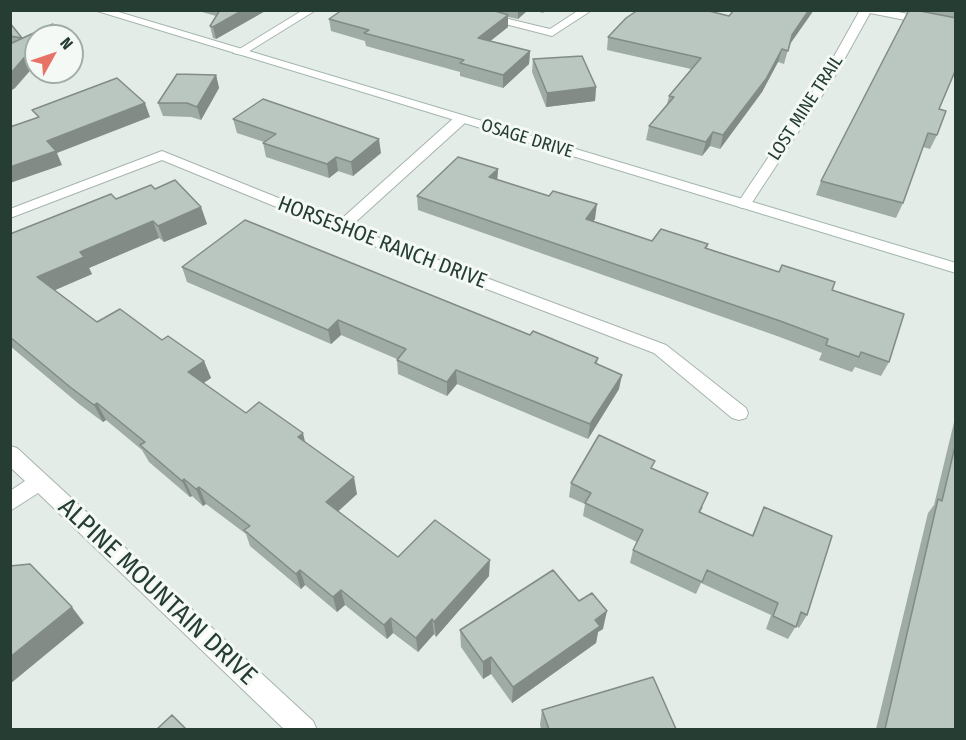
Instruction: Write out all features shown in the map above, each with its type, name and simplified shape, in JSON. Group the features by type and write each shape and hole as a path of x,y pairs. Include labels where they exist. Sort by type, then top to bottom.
{"street":[{"name":"OSAGE DRIVE","path":"99,10 956,268"},
{"path":"239,53 311,10"},
{"path":"456,10 552,33 587,10"},
{"name":"LOST MINE TRAIL","path":"744,204 829,76 866,10"},
{"path":"871,10 956,27"},
{"path":"340,228 461,119"},
{"name":"HORSESHOE RANCH DRIVE","path":"10,214 162,155 340,228 660,349 739,413"},
{"name":"ALPINE MOUNTAIN DRIVE","path":"10,454 304,729"},
{"path":"10,502 39,482"}],"building":[{"path":"220,10 243,10 213,27 210,26"},
{"path":"342,10 492,10 508,15 478,38 530,51 503,75 460,63 464,60 364,33 369,30 329,19"},
{"path":"638,10 705,10 729,16 734,10 809,10 792,35 788,51 782,49 766,79 723,135 713,132 706,142 649,126 674,97 669,96 701,58 608,37 626,18"},
{"path":"909,10 956,18 956,69 939,109 946,111 937,135 928,133 903,203 821,181"},
{"path":"10,23 22,38 10,36"},
{"path":"24,37 24,58 10,74 10,44"},
{"path":"582,56 596,87 547,93 533,59"},
{"path":"177,74 216,75 197,107 187,103 158,103"},
{"path":"117,78 145,103 47,141 56,151 10,167 10,127 39,117 32,110"},
{"path":"263,99 379,139 351,162 336,157 327,164 263,143 276,134 233,119"},
{"path":"458,157 498,169 489,177 549,196 553,191 597,204 586,219 652,241 661,229 708,244 705,248 779,272 782,265 835,282 832,290 904,314 889,362 861,352 859,357 826,345 828,339 783,322 417,196"},
{"path":"175,180 201,207 158,226 153,221 80,252 84,257 37,277 97,322 120,309 162,340 168,336 204,361 188,372 246,413 259,402 303,433 298,437 354,477 326,502 398,557 435,520 490,560 434,622 432,619 416,638 391,618 384,625 341,590 333,597 300,570 296,574 244,530 250,526 199,487 196,489 184,479 182,481 140,445 145,442 97,403 94,405 70,387 10,337 10,234 111,194 116,199 151,185 155,189"},
{"path":"245,220 530,335 533,331 598,358 595,363 622,375 590,424 456,370 447,382 397,360 406,349 338,320 328,330 182,267"},
{"path":"599,435 655,461 651,468 708,493 699,512 753,536 764,507 832,536 807,615 801,612 796,627 773,616 778,603 707,570 702,582 633,550 643,530 585,503 591,493 571,483"},
{"path":"956,442 956,729 885,729 938,499 942,501"},
{"path":"30,564 72,607 10,657 10,566"},
{"path":"553,570 579,601 592,593 607,611 595,620 600,626 513,687 491,657 483,662 460,630"},
{"path":"653,677 676,729 549,729 542,710"},
{"path":"172,715 186,729 157,729"}]}
